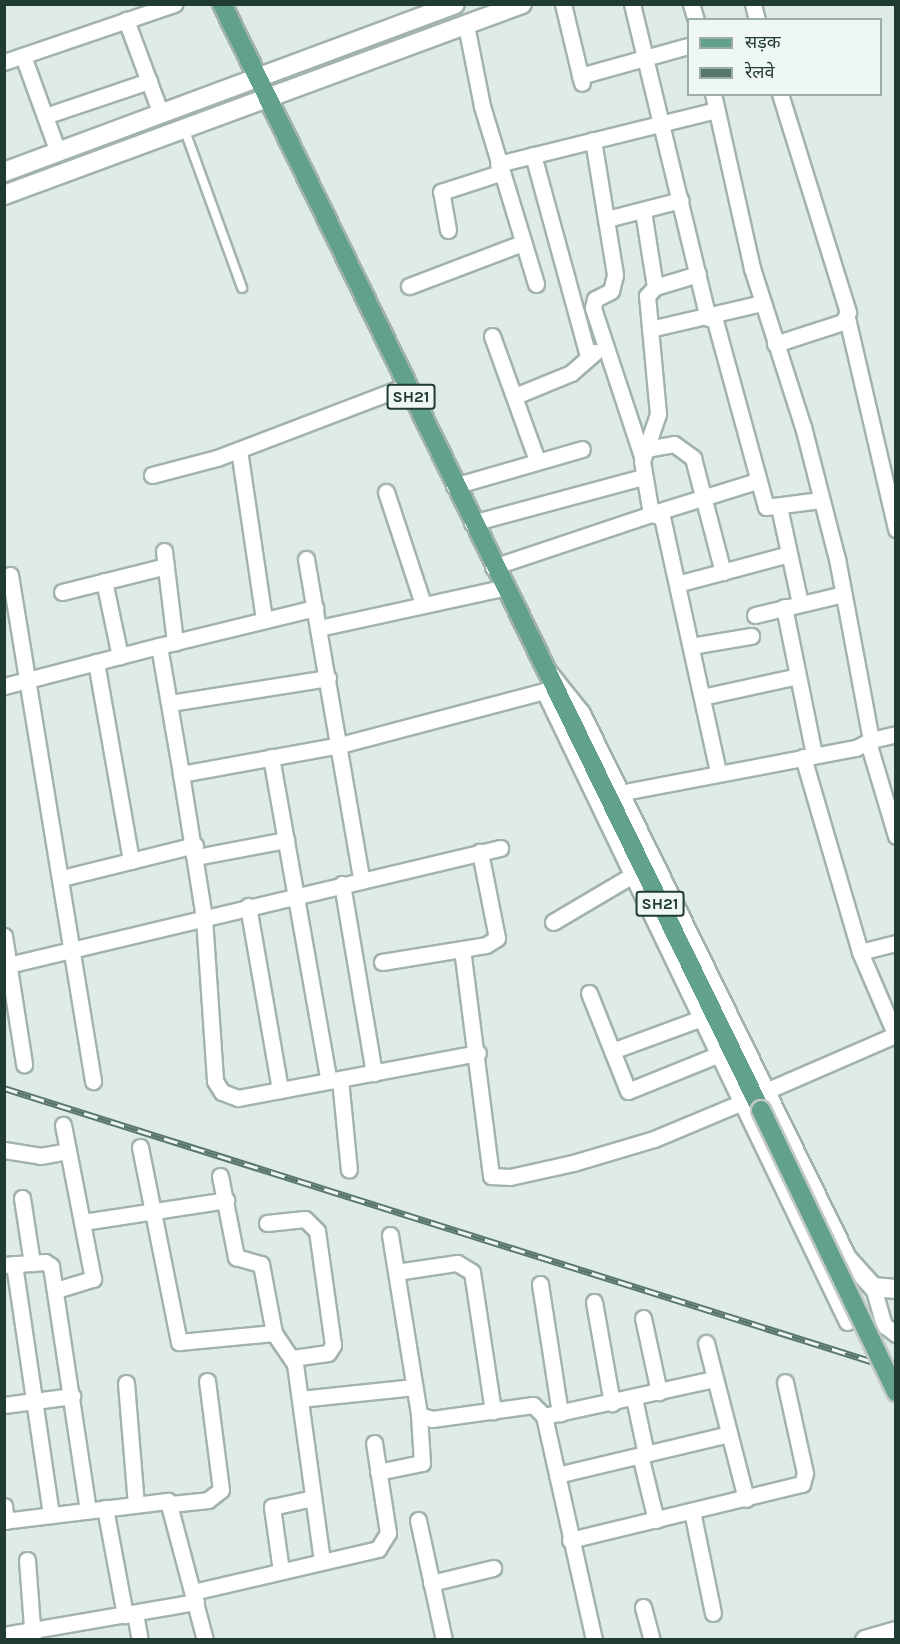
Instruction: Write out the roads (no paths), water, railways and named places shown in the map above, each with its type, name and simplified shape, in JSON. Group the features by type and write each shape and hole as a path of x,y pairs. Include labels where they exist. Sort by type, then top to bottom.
{"main road":[{"name":"SH21","path":"222,4 545,671 553,692 896,1392"}],"street":[{"path":"6,59 23,56 174,4"},
{"path":"4,195 185,131 261,87 428,9 455,4"},
{"path":"4,172 161,114 261,87 466,25 522,4"},
{"path":"563,4 581,80 646,57 687,46"},
{"path":"632,4 663,123 698,274 766,507 822,500"},
{"path":"126,20 161,114"},
{"path":"466,25 499,169 536,284"},
{"path":"23,56 58,152"},
{"path":"45,116 149,81"},
{"path":"714,96 762,303 822,500 844,594 869,741 896,836"},
{"path":"781,96 847,318 896,529"},
{"path":"448,230 441,192 533,155 717,110"},
{"path":"593,140 607,219 614,286 595,299 593,308 644,453"},
{"path":"533,155 588,356"},
{"path":"607,219 681,200"},
{"path":"643,211 655,287"},
{"path":"409,286 522,243"},
{"path":"698,274 655,287 647,296 658,414 644,453 643,477 677,584 718,772"},
{"path":"650,329 711,317 762,303"},
{"path":"775,344 847,318"},
{"path":"492,336 537,460"},
{"path":"515,396 570,373 588,356 606,346"},
{"path":"152,475 239,450 406,386"},
{"path":"644,453 674,444 689,452 704,496 723,572"},
{"path":"454,486 537,460 582,449"},
{"path":"239,450 264,620"},
{"path":"472,523 643,477"},
{"path":"493,567 757,480"},
{"path":"386,492 423,604"},
{"path":"779,507 800,603"},
{"path":"677,584 789,554"},
{"path":"62,592 104,581 165,559 174,642"},
{"path":"306,559 340,745 361,879"},
{"path":"10,574 74,950 93,1081"},
{"path":"104,581 120,656"},
{"path":"319,628 503,588"},
{"path":"754,615 844,594"},
{"path":"766,1091 895,1035 861,952 808,755 798,676 784,607"},
{"path":"4,686 315,608"},
{"path":"691,646 751,636"},
{"path":"159,646 196,851 204,918 217,1086 238,1098 478,1053"},
{"path":"96,662 130,861"},
{"path":"545,671 574,700 847,1258 873,1287 884,1325 896,1334"},
{"path":"702,697 798,676"},
{"path":"170,703 328,678"},
{"path":"181,774 340,745 553,692 629,877 847,1322"},
{"path":"619,793 808,755 896,734"},
{"path":"271,757 334,1080 349,1170"},
{"path":"62,878 130,861 286,840"},
{"path":"7,966 296,894 500,848"},
{"path":"382,962 492,943 498,933 480,852"},
{"path":"553,922 629,877"},
{"path":"342,884 374,1073"},
{"path":"248,906 280,1090"},
{"path":"4,936 24,1064"},
{"path":"861,952 896,943"},
{"path":"462,949 478,1053 488,1170 497,1177 529,1174 654,1139 741,1103"},
{"path":"589,993 625,1086 633,1092 717,1056"},
{"path":"612,1051 699,1019"},
{"path":"56,1290 93,1279 63,1125"},
{"path":"140,1147 155,1211 179,1342 274,1334"},
{"path":"4,1150 40,1156 68,1150"},
{"path":"220,1176 236,1257 262,1266 274,1334 292,1358 300,1399 322,1562"},
{"path":"22,1198 32,1263"},
{"path":"82,1222 226,1200"},
{"path":"267,1223 305,1220 316,1231 333,1345 328,1353 292,1358"},
{"path":"378,1472 422,1463 419,1415 390,1235"},
{"path":"51,1515 34,1401 9,1265 32,1263 51,1266 88,1510"},
{"path":"396,1272 457,1263 472,1272 493,1410"},
{"path":"540,1284 560,1413"},
{"path":"873,1287 896,1289"},
{"path":"594,1302 612,1403"},
{"path":"643,1318 659,1392"},
{"path":"706,1342 746,1499"},
{"path":"544,1416 714,1379"},
{"path":"5,1516 51,1515 164,1500 171,1504 214,1498 221,1490 207,1381"},
{"path":"570,1540 797,1486 805,1479 785,1382"},
{"path":"126,1383 136,1504"},
{"path":"300,1399 414,1387"},
{"path":"4,1405 72,1396"},
{"path":"634,1398 656,1520"},
{"path":"419,1415 432,1419 533,1406 544,1416 594,1640"},
{"path":"556,1474 729,1434"},
{"path":"4,1635 33,1635 130,1614 281,1571 378,1549 386,1539 374,1443"},
{"path":"281,1571 270,1512 278,1504 313,1498"},
{"path":"171,1504 205,1640"},
{"path":"105,1508 130,1614 140,1640"},
{"path":"692,1511 713,1613"},
{"path":"418,1520 444,1640"},
{"path":"27,1560 33,1635"},
{"path":"432,1582 493,1568"},
{"path":"643,1607 652,1640"},
{"path":"865,1640 896,1631"}],"lane":[{"path":"185,131 242,288"}],"railway":[{"path":"4,1088 896,1369"}]}
